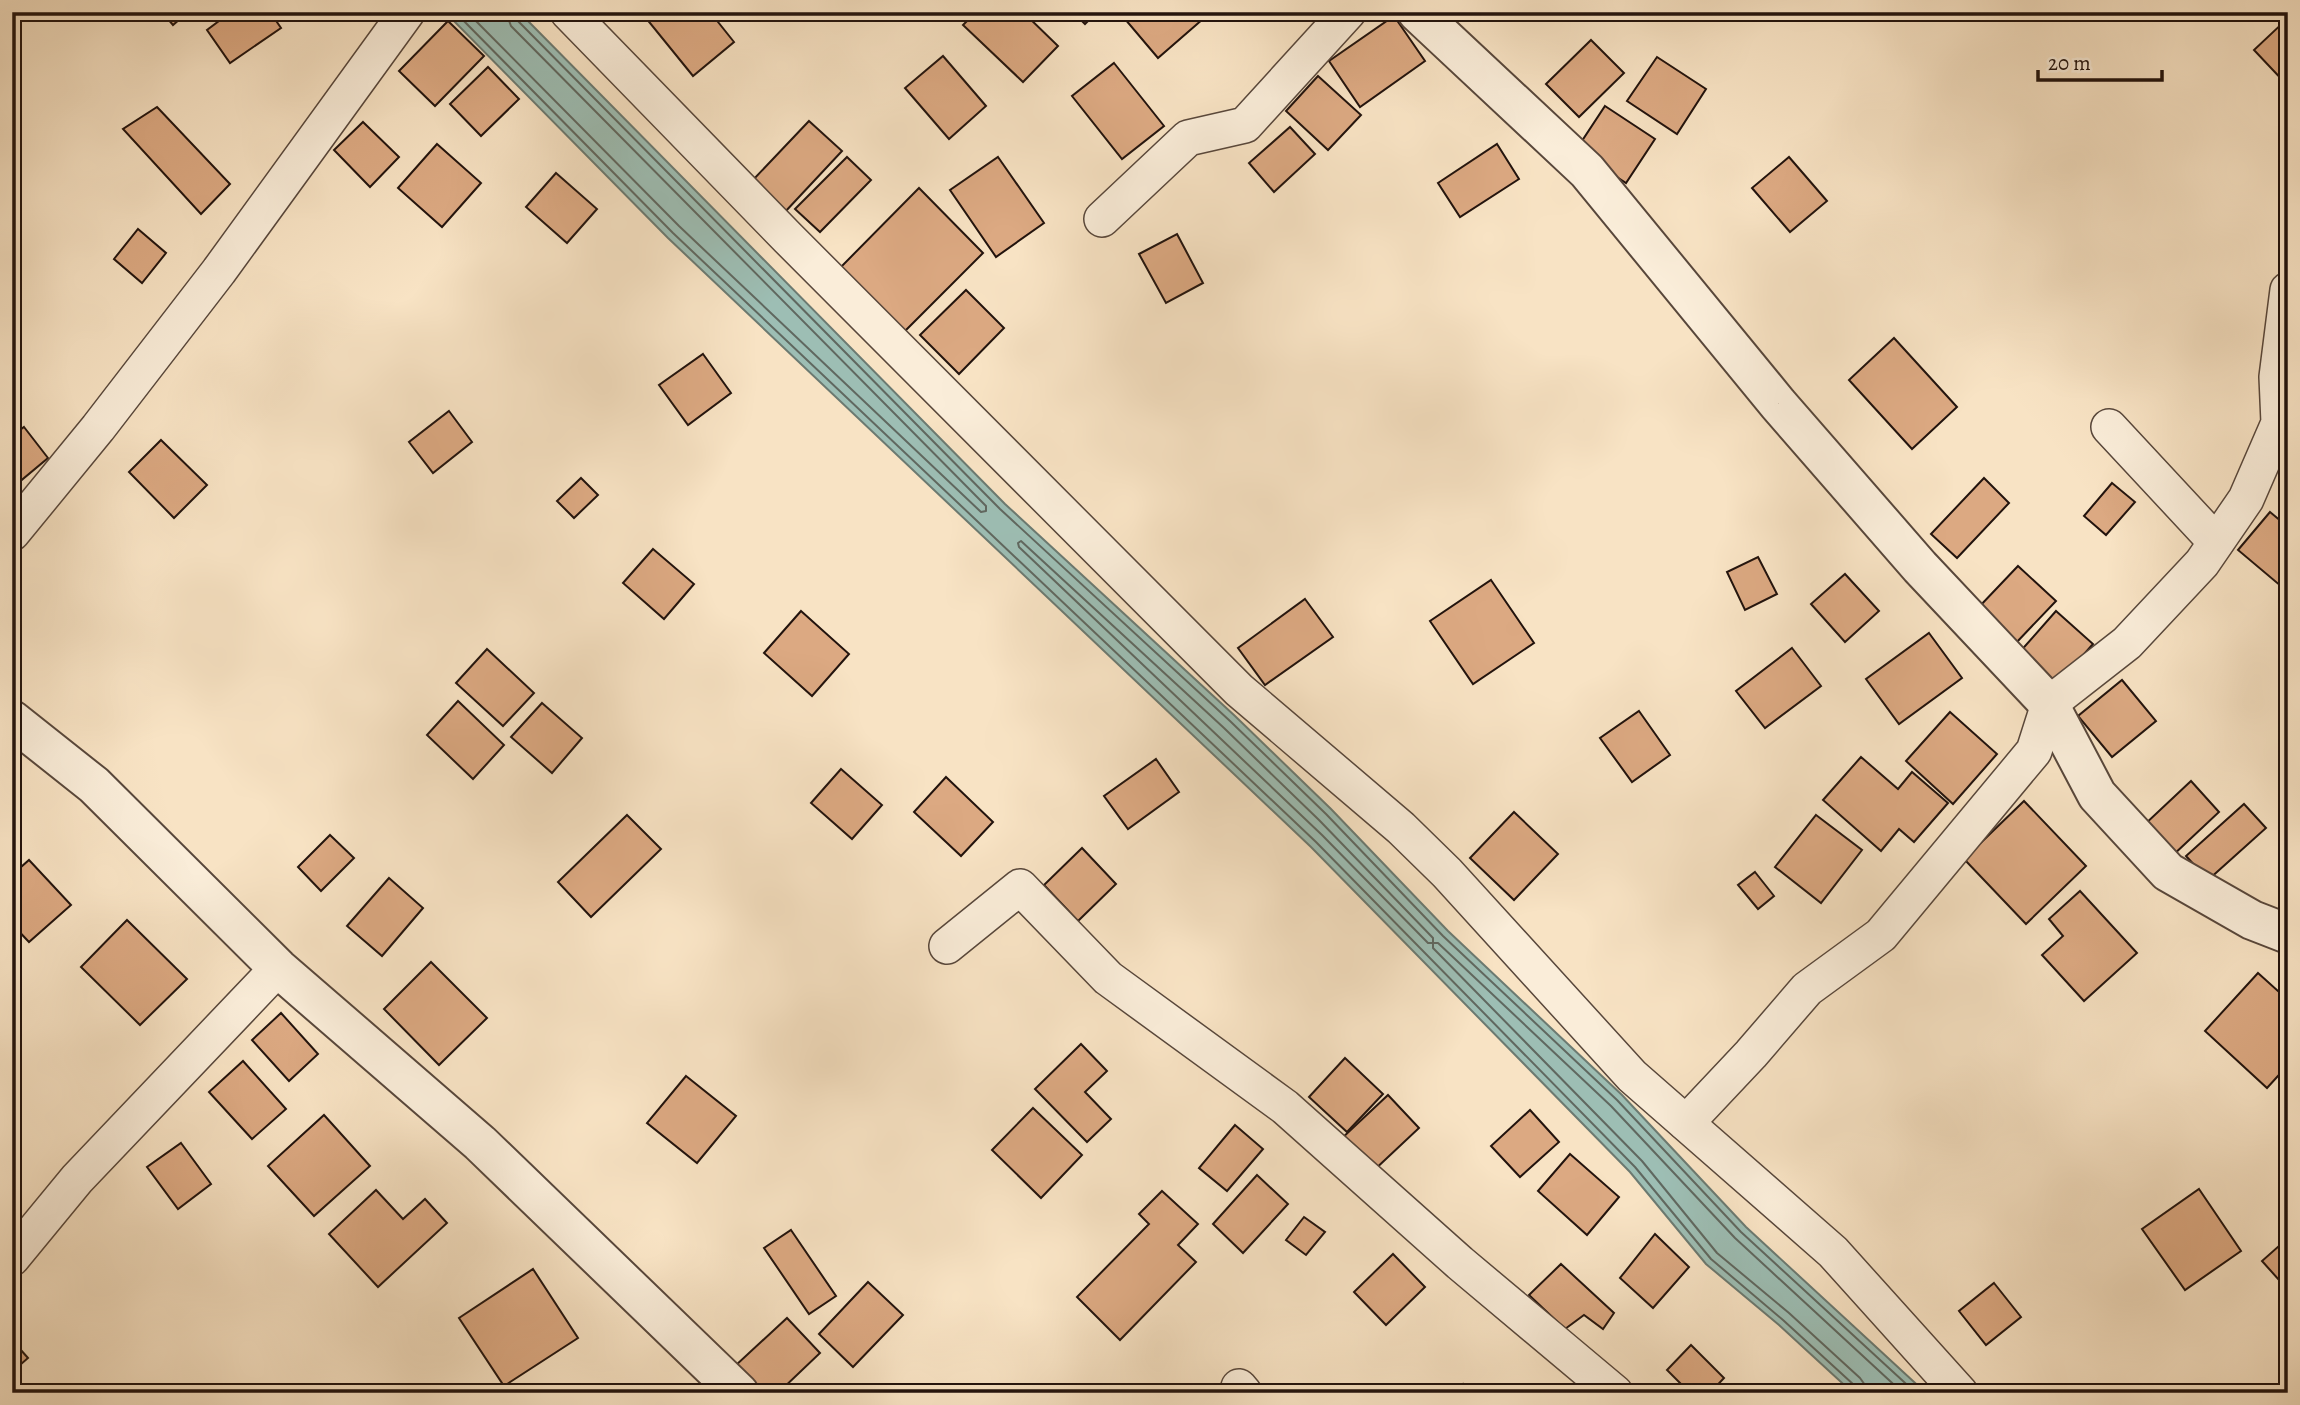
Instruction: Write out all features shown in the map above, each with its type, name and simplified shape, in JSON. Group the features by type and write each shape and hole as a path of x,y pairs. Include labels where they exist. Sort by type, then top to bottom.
{"street":[{"path":"12,533 98,428 219,271 407,12"},
{"path":"568,12 788,238 1239,690 1401,828 1447,873 1632,1076 1833,1252 1960,1393"},
{"path":"1102,219 1188,138 1245,125 1348,12"},
{"path":"1418,12 1587,171 1778,404 1902,547 2049,704 2097,795 2168,872 2252,920 2288,934"},
{"path":"1686,1123 1752,1054 1807,989 1881,935 2034,751 2049,704 2127,643 2202,563 2246,499 2278,423 2277,377 2288,290"},
{"path":"2109,427 2216,542"},
{"path":"12,720 94,785 278,968 480,1143 739,1393"},
{"path":"947,946 1020,887 1108,978 1285,1107 1596,1388"},
{"path":"12,1258 77,1179 278,968"}],"water":[{"path":"445,12 519,12 1005,504 1235,716 1331,809 1448,931 1622,1095 1746,1227 1926,1393 1853,1393 1779,1325 1706,1264 1630,1172 1311,847 668,238"}],"building":[{"path":"162,12 188,12 173,25"},
{"path":"231,12 270,12 281,28 230,63 207,30"},
{"path":"641,12 710,12 734,42 693,76"},
{"path":"976,12 1023,12 1058,46 1023,82 963,25"},
{"path":"1073,12 1097,12 1085,24"},
{"path":"1119,12 1211,12 1158,58"},
{"path":"1394,16 1425,61 1360,107 1329,61"},
{"path":"2288,18 2288,86 2254,50"},
{"path":"448,21 484,56 435,106 399,71"},
{"path":"1591,40 1624,73 1579,117 1546,84"},
{"path":"943,56 986,106 949,139 905,88"},
{"path":"1657,57 1706,89 1677,134 1627,101"},
{"path":"1114,63 1164,126 1122,159 1072,96"},
{"path":"488,67 519,99 481,136 450,104"},
{"path":"1318,76 1361,115 1328,150 1286,111"},
{"path":"1605,106 1655,139 1626,183 1576,150"},
{"path":"157,107 230,184 201,214 123,129"},
{"path":"809,121 842,151 784,213 751,182"},
{"path":"363,122 399,157 370,187 334,150"},
{"path":"1290,127 1315,154 1274,192 1249,163"},
{"path":"437,144 481,183 442,227 398,188"},
{"path":"1497,144 1519,179 1460,217 1438,183"},
{"path":"847,157 871,180 820,232 795,209"},
{"path":"998,157 1044,223 996,257 950,190"},
{"path":"1789,157 1827,201 1790,232 1752,188"},
{"path":"556,173 597,209 567,243 526,207"},
{"path":"919,188 983,253 901,335 837,271"},
{"path":"138,229 166,253 142,283 114,259"},
{"path":"1177,234 1203,283 1166,303 1139,254"},
{"path":"966,290 1004,328 959,374 920,335"},
{"path":"1894,338 1957,407 1912,449 1849,380"},
{"path":"703,354 731,393 688,425 659,385"},
{"path":"449,411 472,442 433,473 409,442"},
{"path":"24,427 48,458 12,488 12,436"},
{"path":"161,440 207,485 174,518 129,472"},
{"path":"581,478 598,495 574,518 557,501"},
{"path":"1984,478 2009,503 1957,558 1931,534"},
{"path":"2112,483 2135,502 2106,535 2084,516"},
{"path":"2270,512 2288,527 2288,592 2238,550"},
{"path":"653,549 694,584 664,619 623,583"},
{"path":"1758,557 1777,594 1745,610 1727,572"},
{"path":"2018,566 2056,601 2015,644 1978,608"},
{"path":"1845,574 1879,611 1845,642 1811,604"},
{"path":"1491,580 1534,643 1473,684 1430,621"},
{"path":"1305,599 1333,637 1265,685 1238,648"},
{"path":"801,611 849,654 812,696 764,653"},
{"path":"2056,611 2093,644 2055,687 2018,654"},
{"path":"1929,633 1962,678 1899,724 1866,679"},
{"path":"1792,648 1821,686 1765,728 1736,691"},
{"path":"487,649 534,693 503,726 456,683"},
{"path":"2122,680 2156,721 2112,757 2078,716"},
{"path":"458,701 504,745 473,779 427,735"},
{"path":"542,703 582,738 552,773 511,737"},
{"path":"1639,711 1670,755 1632,782 1600,738"},
{"path":"1950,712 1997,754 1953,804 1906,761"},
{"path":"1861,757 1898,789 1912,772 1948,803 1914,842 1899,829 1881,851 1823,800"},
{"path":"1156,759 1179,792 1128,829 1104,796"},
{"path":"841,769 882,805 852,839 811,803"},
{"path":"946,777 993,822 961,856 914,812"},
{"path":"2191,781 2219,812 2171,857 2143,826"},
{"path":"2024,801 2086,866 2026,924 1964,859"},
{"path":"2244,804 2266,828 2208,880 2186,856"},
{"path":"1514,812 1558,854 1514,900 1470,858"},
{"path":"627,815 661,849 591,917 558,882"},
{"path":"1816,815 1862,850 1821,903 1775,867"},
{"path":"330,835 354,858 321,891 298,867"},
{"path":"1082,848 1116,884 1078,921 1044,885"},
{"path":"29,860 71,905 29,942 12,924 12,875"},
{"path":"1755,872 1774,896 1758,909 1738,885"},
{"path":"389,878 423,908 382,956 347,926"},
{"path":"2080,891 2137,953 2084,1001 2042,955 2063,936 2049,919"},
{"path":"127,920 187,979 140,1025 81,967"},
{"path":"431,962 487,1018 439,1065 384,1009"},
{"path":"2258,973 2288,1000 2288,1065 2267,1088 2205,1031"},
{"path":"281,1013 318,1054 289,1081 252,1040"},
{"path":"1081,1044 1107,1071 1085,1092 1111,1119 1087,1142 1035,1089"},
{"path":"1345,1058 1383,1094 1347,1132 1309,1097"},
{"path":"243,1061 286,1109 252,1139 209,1092"},
{"path":"686,1076 736,1116 697,1163 647,1123"},
{"path":"1388,1095 1419,1128 1371,1173 1340,1140"},
{"path":"1033,1108 1082,1155 1041,1198 992,1150"},
{"path":"1530,1110 1559,1142 1520,1177 1491,1146"},
{"path":"324,1115 370,1166 314,1216 268,1166"},
{"path":"1235,1125 1263,1149 1227,1191 1199,1168"},
{"path":"181,1143 211,1184 178,1209 147,1167"},
{"path":"1570,1154 1619,1197 1587,1235 1538,1191"},
{"path":"1257,1175 1288,1204 1243,1253 1213,1224"},
{"path":"2199,1189 2241,1251 2185,1290 2142,1229"},
{"path":"376,1190 403,1219 425,1199 447,1223 378,1287 329,1234"},
{"path":"1162,1191 1198,1224 1178,1245 1196,1262 1120,1340 1077,1297 1149,1224 1139,1214"},
{"path":"1304,1217 1325,1232 1306,1255 1286,1240"},
{"path":"791,1230 836,1296 809,1314 764,1248"},
{"path":"1655,1234 1689,1267 1653,1308 1620,1278"},
{"path":"2288,1238 2288,1290 2262,1261"},
{"path":"1393,1254 1425,1287 1386,1325 1354,1292"},
{"path":"1561,1264 1614,1313 1603,1329 1584,1315 1565,1329 1529,1295"},
{"path":"533,1269 578,1338 504,1386 459,1318"},
{"path":"868,1282 903,1315 853,1367 819,1334"},
{"path":"1994,1283 2021,1317 1986,1345 1959,1311"},
{"path":"787,1318 820,1353 778,1393 760,1393 735,1366"},
{"path":"12,1340 28,1358 12,1372"},
{"path":"1691,1345 1724,1378 1710,1393 1690,1393 1667,1370"},
{"path":"1463,1384 1469,1393 1451,1393"}]}
